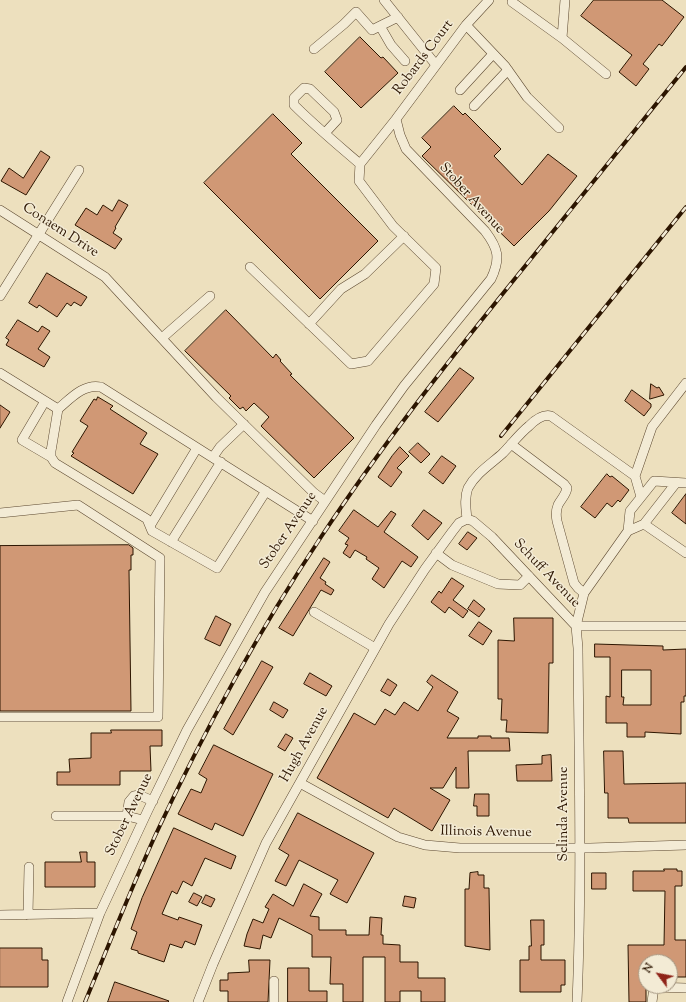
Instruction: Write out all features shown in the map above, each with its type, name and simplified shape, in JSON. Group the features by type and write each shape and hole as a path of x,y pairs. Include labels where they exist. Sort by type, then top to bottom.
{"street":[{"path":"384,0 436,65"},
{"name":"Robards Court","path":"360,164 396,120 466,25 489,0"},
{"path":"562,38 566,0 569,2 571,0"},
{"path":"512,2 562,38 606,74"},
{"path":"314,49 356,12 372,30 398,17"},
{"path":"466,25 508,70 527,97 559,128"},
{"path":"380,26 391,45 405,61"},
{"path":"460,90 493,54"},
{"path":"474,106 508,70"},
{"path":"250,267 351,364 368,361 434,284 436,268 393,226 359,181 360,164 318,128 294,105 294,98 304,88 310,89 334,112 337,120 324,133"},
{"name":"Stober Avenue","path":"67,1002 100,913 143,820 187,730 265,592 376,425 404,386 491,279 496,270 497,249 492,241 485,231 406,149 396,120"},
{"path":"0,296 38,233 79,170"},
{"name":"Conaem Drive","path":"0,210 106,277 216,397 314,493 326,501"},
{"path":"309,324 341,289 365,274 404,236"},
{"path":"162,338 210,296"},
{"path":"0,373 58,409"},
{"path":"641,497 635,476 652,426 686,383"},
{"path":"51,457 58,409 83,389 95,386 101,387 313,520"},
{"path":"45,401 22,440 51,457 60,468 147,519 152,531 217,568 266,491"},
{"path":"467,519 465,502 468,490 475,478 529,426 546,415 550,416 635,476"},
{"path":"171,542 217,460 220,447 244,424"},
{"path":"511,444 564,484 567,488 566,493 558,505 556,511 556,521 574,583 584,593 628,531 630,511 654,481 681,483"},
{"path":"150,526 197,448"},
{"path":"628,531 644,524 681,483"},
{"path":"0,514 78,506 160,558 158,717 0,717"},
{"name":"Hugh Avenue","path":"198,1002 259,859 375,648 404,600 436,553 459,523 467,519"},
{"name":"Schuff Avenue","path":"467,519 473,521 492,538 576,626 686,626"},
{"path":"644,524 686,553"},
{"path":"436,553 452,565 498,584 520,585 529,576"},
{"name":"Selinda Avenue","path":"577,1002 580,946 578,648 576,626 584,593"},
{"path":"314,612 375,648"},
{"name":"Illinois Avenue","path":"300,783 398,837 425,845 460,848 686,845"},
{"path":"127,816 129,802 134,796 139,795 153,801"},
{"path":"56,816 127,816 143,820"},
{"path":"28,915 29,867"},
{"path":"0,915 100,913"},
{"path":"274,981 274,1002"},
{"path":"652,1002 654,987 686,988"}],"building":[{"path":"594,0 662,0 684,17 662,46 659,44 643,64 649,69 636,86 619,72 632,55 581,16"},
{"path":"360,37 381,58 383,57 398,73 361,108 325,72"},
{"path":"454,106 463,115 465,113 501,149 494,156 522,185 548,154 577,176 549,211 514,246 422,156 431,147 422,138"},
{"path":"273,114 302,143 291,154 378,241 320,299 204,183"},
{"path":"41,151 50,157 26,195 1,181 9,168 23,178"},
{"path":"119,200 128,205 113,233 122,239 115,249 75,225 86,208 97,215 103,205 112,211"},
{"path":"47,273 87,297 81,306 74,302 71,306 67,303 57,317 39,305 37,308 29,303"},
{"path":"226,310 273,358 276,354 281,360 280,361 292,374 290,375 354,438 314,478 261,426 269,417 254,403 246,411 243,407 240,409 229,398 231,396 185,351"},
{"path":"18,320 38,332 42,326 50,331 38,349 50,357 44,367 6,345 9,340 6,338"},
{"path":"460,368 474,378 438,422 425,412"},
{"path":"651,384 657,388 659,387 664,395 650,399"},
{"path":"632,390 651,404 651,407 644,416 625,401"},
{"path":"98,397 113,406 110,409 147,433 140,444 158,454 133,494 71,456 88,426 80,421 94,399 96,400"},
{"path":"0,405 10,412 0,428"},
{"path":"418,443 430,454 421,463 409,452"},
{"path":"400,447 409,456 397,468 402,472 391,487 378,477"},
{"path":"442,456 456,466 443,484 429,473"},
{"path":"607,474 610,477 612,476 629,490 620,502 618,500 612,507 607,503 595,518 581,507"},
{"path":"686,494 686,524 672,513"},
{"path":"354,510 378,527 391,511 396,514 384,532 418,557 411,567 402,561 384,588 372,579 379,568 366,559 367,557 355,550 350,558 343,553 348,545 345,544 349,538 339,531"},
{"path":"424,510 442,523 428,540 412,526"},
{"path":"468,532 477,538 467,550 459,544"},
{"path":"129,545 133,548 133,555 131,555 131,570 129,570 131,711 0,711 0,546"},
{"path":"324,558 330,562 320,578 326,582 325,584 334,590 331,595 321,590 293,636 279,628"},
{"path":"452,578 464,586 453,600 468,611 463,618 449,607 445,613 431,602 439,591 441,593"},
{"path":"474,600 485,609 479,617 468,609"},
{"path":"216,616 231,624 220,646 205,639"},
{"path":"514,618 553,618 553,663 549,663 548,733 506,732 507,720 501,720 502,699 498,699 498,640 514,641"},
{"path":"479,622 492,631 483,645 469,636"},
{"path":"595,644 663,646 663,650 686,649 686,696 684,696 684,702 681,702 681,734 645,732 645,737 627,737 627,723 606,723 606,696 610,697 610,657 595,657","holes":["622,670 651,670 651,705 623,705 624,697 622,697"]},
{"path":"262,661 273,667 233,735 224,729"},
{"path":"310,673 332,686 326,696 304,684"},
{"path":"432,675 458,692 447,711 459,718 447,738 478,738 478,736 491,736 491,738 509,738 510,751 468,751 469,788 456,788 456,767 443,788 430,788 450,800 432,831 394,808 388,818 317,778 354,713 375,725 385,709 395,715 404,702 418,711 433,687 427,682"},
{"path":"388,679 397,685 390,696 381,691"},
{"path":"274,702 288,710 283,718 270,710"},
{"path":"111,730 162,730 162,746 150,746 151,771 120,771 120,785 57,785 57,772 70,772 69,759 91,758 91,733 111,733"},
{"path":"286,734 293,738 285,751 278,747"},
{"path":"214,745 273,774 243,836 215,823 212,830 178,814 191,789 201,793 207,779 199,774"},
{"path":"604,751 623,751 624,784 686,783 686,823 629,823 628,818 608,818 608,793 605,793"},
{"path":"551,755 552,781 517,781 516,765 542,764 542,756"},
{"path":"475,794 489,794 489,816 477,816 477,806 474,806"},
{"path":"298,813 374,853 347,903 330,894 338,880 299,860 286,886 275,881 289,855 279,849"},
{"path":"174,828 236,856 231,869 205,858 192,886 183,881 177,894 172,891 162,914 178,920 179,917 202,925 195,945 185,941 182,948 170,944 164,962 131,949 137,932 131,929 142,898"},
{"path":"80,852 87,852 87,862 95,862 95,887 45,887 45,862 81,862"},
{"path":"664,869 677,869 677,871 682,871 682,886 675,886 675,940 686,940 686,977 678,977 678,954 638,954 638,994 646,994 646,1002 629,1002 628,945 664,945 665,891 633,891 633,871 664,871"},
{"path":"478,872 478,875 484,875 484,888 489,888 490,950 465,946 465,889 469,889 470,873"},
{"path":"592,873 606,873 606,889 592,889"},
{"path":"304,884 322,894 310,916 319,917 319,930 346,930 346,935 369,935 370,917 382,918 381,935 383,935 383,944 400,945 400,962 418,962 418,978 445,978 445,1002 421,1002 421,991 400,991 400,1002 385,1002 385,957 363,957 363,1002 343,1002 343,984 330,984 331,957 312,957 312,935 279,918 271,938 263,935 260,949 244,946 253,919 263,923 269,909 265,907 273,894 293,906"},
{"path":"194,893 202,897 197,906 189,902"},
{"path":"206,895 215,899 211,907 202,903"},
{"path":"405,896 416,898 414,908 403,906"},
{"path":"531,920 544,920 544,945 541,945 541,960 565,960 565,985 561,985 561,992 520,992 520,960 529,960 529,946 531,946"},
{"path":"0,948 42,948 42,960 48,960 48,987 0,987"},
{"path":"249,960 270,960 268,1002 228,1002 228,991 220,991 220,980 228,980 228,973 249,972"},
{"path":"288,968 309,968 309,991 327,991 327,1002 288,1002"},
{"path":"115,982 169,1001 108,1002"}],"railway":[{"path":"85,1002 155,836 192,759 253,646 321,537 366,471 438,375 686,67"},
{"path":"501,436 686,207"}]}
